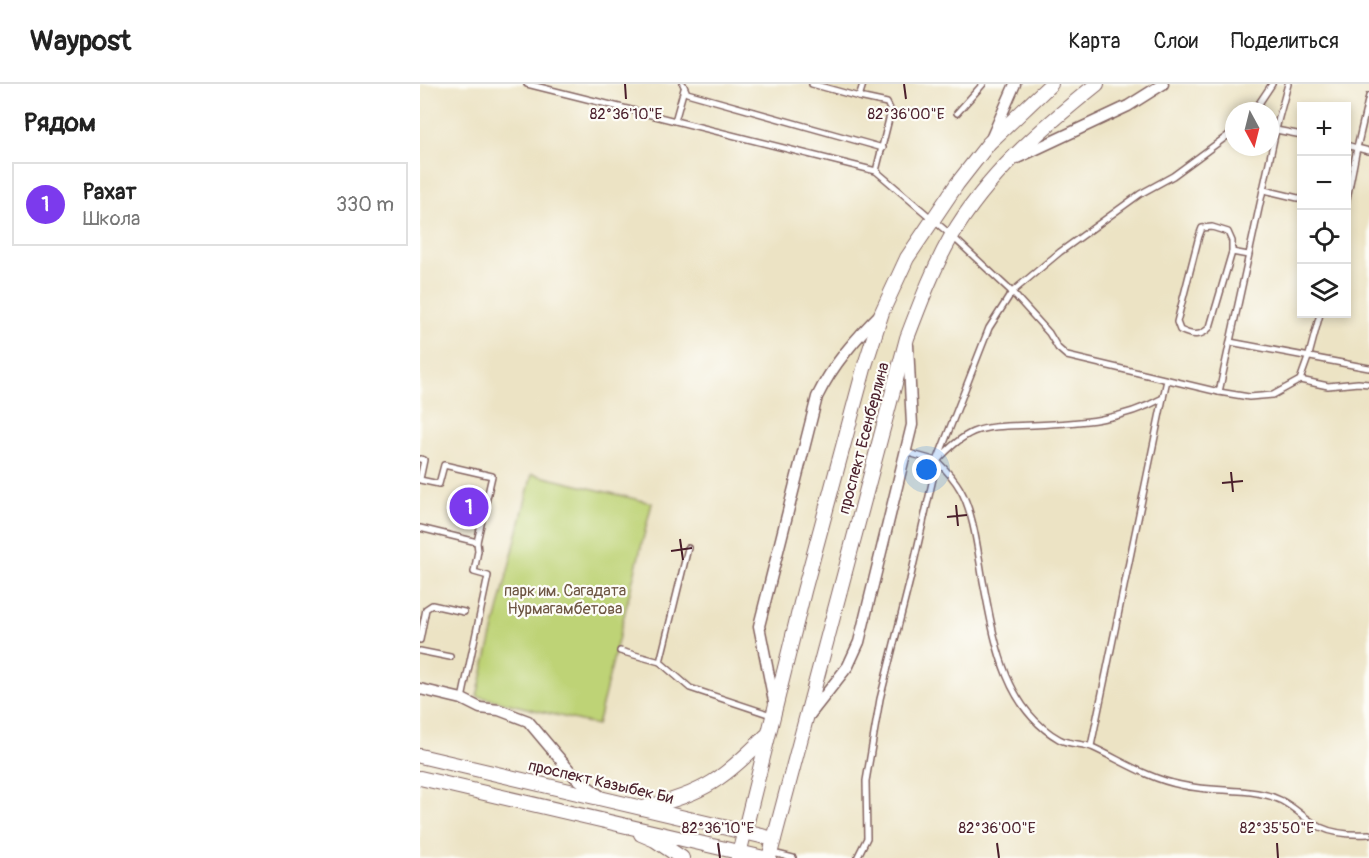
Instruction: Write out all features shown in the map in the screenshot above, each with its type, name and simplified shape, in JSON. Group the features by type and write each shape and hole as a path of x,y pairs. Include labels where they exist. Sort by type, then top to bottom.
{"street":[{"path":"989,143 1015,84"},
{"name":"проспект Есенберлина","path":"738,854 865,365 882,312 907,258 989,143 1051,84"},
{"name":"проспект Есенберлина","path":"770,852 907,338 928,282 952,236 981,194 1006,164 1048,123 1096,84"},
{"path":"1006,164 1128,106 1164,84"},
{"path":"774,711 759,626 818,397 828,376 852,344 882,312"},
{"path":"807,718 848,666 859,642 912,425 907,338"},
{"path":"420,689 462,699 480,708 499,710 528,721 575,777 603,798"},
{"path":"642,807 667,802 702,790 729,773 768,735"},
{"name":"проспект Казыбек Би","path":"420,756 744,831 770,852"},
{"path":"420,778 738,854 770,852"},
{"path":"420,787 442,783"},
{"path":"611,822 655,840 682,858"}],"lane":[{"path":"527,84 876,171 952,236 1012,292 1067,356 1219,392 1249,396 1273,395 1300,380 1319,318"},
{"path":"812,84 887,103 890,107 883,148 876,171"},
{"path":"860,97 862,84"},
{"path":"957,113 983,84"},
{"path":"1260,102 1272,84"},
{"path":"1279,118 1288,84"},
{"path":"675,121 683,86"},
{"path":"683,86 687,93 883,148"},
{"path":"1351,182 1369,96"},
{"path":"1279,131 1297,134"},
{"path":"857,858 867,838 866,781 880,699 937,461 989,328 1012,292 1060,252 1140,194 1173,176 1225,138"},
{"path":"1351,146 1369,151"},
{"path":"1219,392 1270,156"},
{"path":"1263,190 1297,198"},
{"path":"1212,227 1228,232 1232,241 1232,252 1210,327 1205,333 1191,336 1180,330 1177,322 1202,228 1212,227"},
{"path":"1232,252 1248,255"},
{"path":"1230,342 1369,368"},
{"path":"1091,746 1167,380"},
{"path":"1300,380 1328,386 1369,384"},
{"path":"937,461 952,446 973,432 998,427 1076,423 1113,417 1141,409 1163,398"},
{"path":"905,452 937,461 960,489 971,519 1000,655 1014,692 1023,708 1042,727 1060,740 1091,746 1161,780 1181,786 1270,795 1288,802 1322,828 1345,834 1369,834"},
{"path":"420,459 424,460 420,479 439,484 444,465 492,476 477,542 478,551 474,572 488,576 462,699"},
{"path":"420,528 477,542"},
{"path":"660,662 688,548"},
{"path":"420,640 426,609 432,605 464,612"},
{"path":"420,651 450,657"},
{"path":"620,651 660,662 690,688 774,711"},
{"path":"770,852 792,858"}],"green space":[{"name":"парк им. Сагадата Нурмагамбетова","path":"532,474 652,503 597,725 477,696"}],"place":[{"name":"Рахат","path":"469,507"}]}
